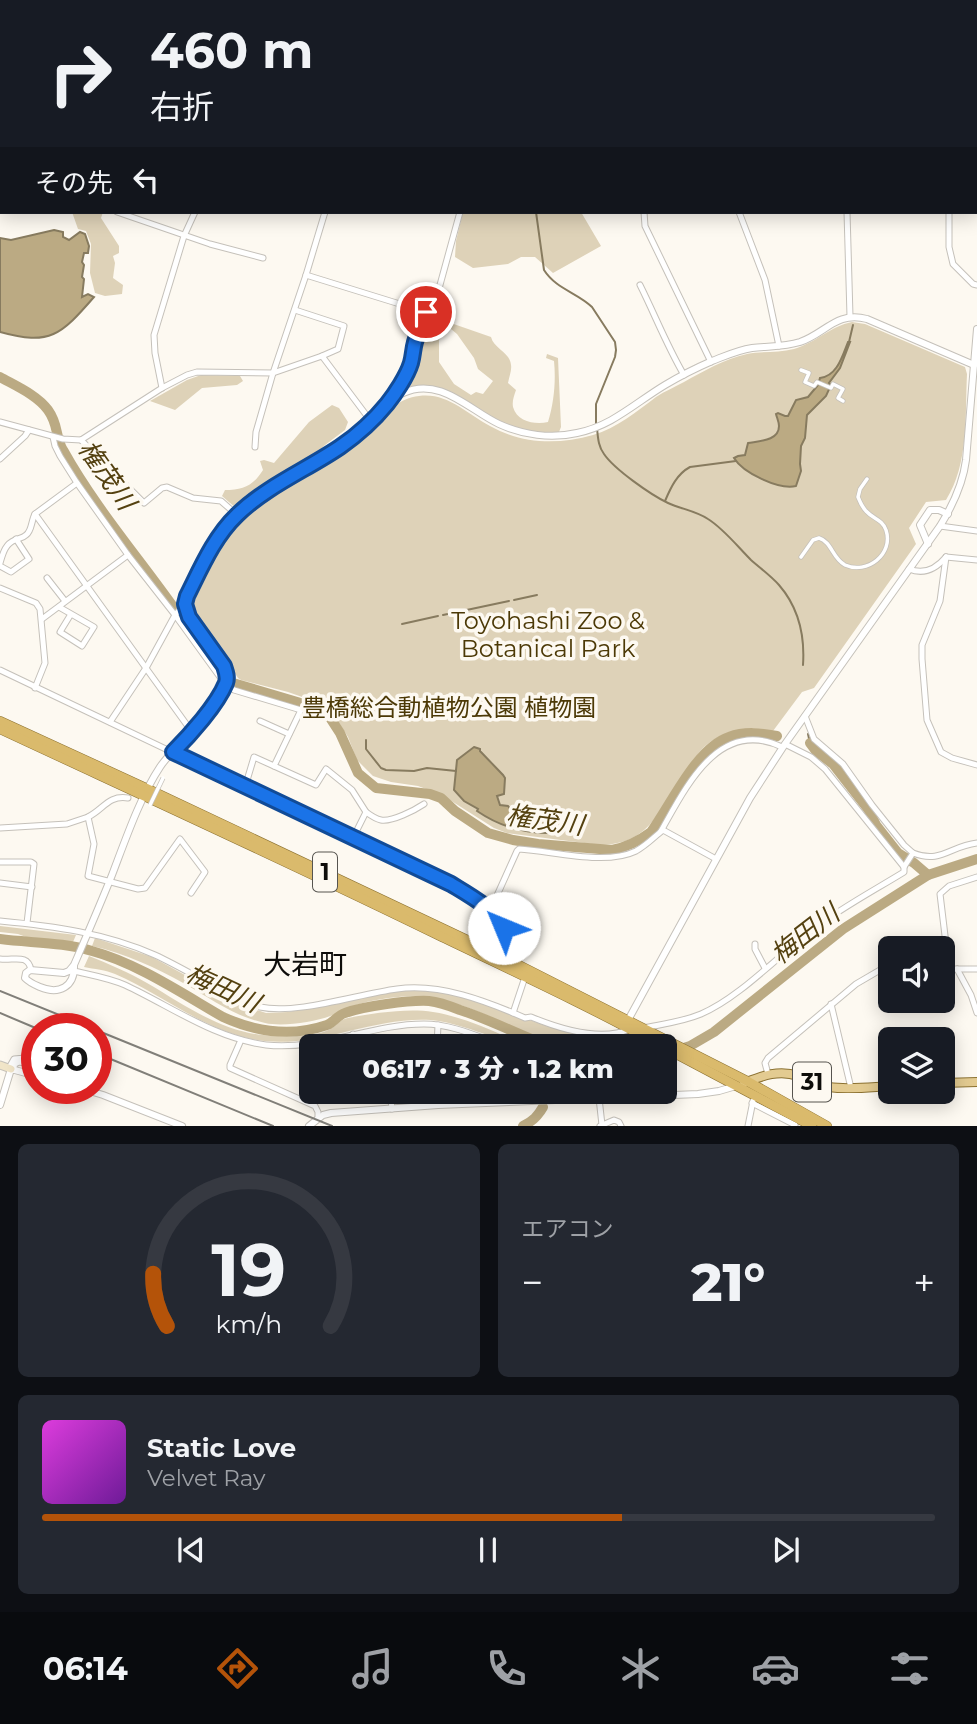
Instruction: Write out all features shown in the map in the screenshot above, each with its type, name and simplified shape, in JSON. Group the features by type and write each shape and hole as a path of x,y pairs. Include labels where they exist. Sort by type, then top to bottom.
{"highway":[{"name":"1","path":"0,721 148,797"},
{"name":"1","path":"0,729 498,959 644,1034"},
{"name":"1","path":"498,959 526,977 747,1081 827,1125"},
{"name":"1","path":"677,1055 736,1086 753,1099 795,1122 812,1125"}],"main road":[{"path":"0,1065 11,1069"},
{"name":"31","path":"736,1086 779,1072 824,1086 878,1087"},
{"path":"955,1083 977,1082"}],"street":[{"path":"123,214 184,236 263,258"},
{"path":"162,388 154,335 184,236 194,214"},
{"path":"255,447 256,432 273,373 324,214"},
{"path":"306,275 432,314 459,214"},
{"path":"644,214 645,226 711,362"},
{"path":"740,214 765,280 779,346"},
{"path":"847,214 850,316"},
{"path":"949,214 949,247 953,264 977,285"},
{"path":"640,285 671,354 684,375"},
{"path":"0,422 63,439 81,440 187,375 197,372 273,373 338,349 344,327 295,310"},
{"path":"388,403 407,372 426,312"},
{"path":"110,722 146,668 175,615 185,604 211,549 227,526 258,498 339,448 388,403 406,392 421,388 432,389 450,395 493,421 536,435 588,431 611,422 665,385 711,362 746,349 806,340 837,320 850,316 876,322 974,365"},
{"path":"635,1028 716,859 750,797 948,514 965,470 977,329"},
{"path":"322,356 370,420"},
{"path":"801,370 809,373 805,382 814,386 817,382 831,388 833,384 843,389 838,398 843,401"},
{"path":"0,459 29,430"},
{"path":"54,437 55,446 77,483 225,684 234,691 301,710 274,766"},
{"path":"81,440 144,503 167,487 193,498 218,500 237,515"},
{"path":"802,557 813,540 819,538 828,542 836,558 848,566 865,566 880,557 887,544 886,530 879,520 865,510 858,497 867,480"},
{"path":"16,539 29,559 11,572 0,565 4,549 9,542 16,539 25,537 35,514 77,483"},
{"path":"928,544 920,525 930,510 948,514"},
{"path":"35,514 192,732"},
{"path":"940,526 977,531"},
{"path":"41,619 128,555"},
{"path":"909,569 925,572 946,557 977,559"},
{"path":"946,557 940,601 922,645 927,720 941,752 977,765"},
{"path":"47,578 65,601"},
{"path":"0,588 36,603 40,609 45,663 35,688"},
{"path":"185,604 189,617 224,666 227,674 225,684 192,732 161,765 109,882 87,935 74,968 70,981 65,987 51,991 26,980 26,973 31,970 62,973 74,968 121,984 212,1031 268,1045 299,1043"},
{"path":"59,607 94,626 82,646 60,632 71,614"},
{"path":"0,670 451,884 500,920 505,940 498,959"},
{"path":"805,716 814,739 843,764 912,854 934,858 963,844 977,843"},
{"path":"260,721 289,734"},
{"path":"490,911 519,849 588,857 610,857 637,850 650,842 660,831 703,764 735,742 743,741 762,741 784,746 811,758 825,769 905,866"},
{"path":"245,787 254,757 316,785 326,769 352,790 366,812 377,819 384,820 408,814 424,804"},
{"path":"148,797 163,778"},
{"path":"0,828 67,824 88,817 112,799 128,798"},
{"path":"353,838 366,812"},
{"path":"88,817 94,844 88,876 138,889 145,888 180,839 205,872 191,893"},
{"path":"660,831 666,831 716,859"},
{"path":"0,921 27,923 131,944 209,985 262,1007 315,1005 375,993 414,988 435,989 556,1026 582,1032 610,1034 671,1024 704,1013 733,995 814,929 904,872 912,854"},
{"path":"0,862 33,863 27,923"},
{"path":"943,936 940,894 949,886 977,877"},
{"path":"0,883 32,887"},
{"path":"755,944 765,968"},
{"path":"0,959 25,959 31,970"},
{"path":"977,969 957,969 977,1013"},
{"path":"39,987 38,979 43,971"},
{"path":"768,1074 765,1063 768,1058 856,984 878,971"},
{"path":"62,973 65,987"},
{"path":"513,1013 526,977"},
{"path":"831,1004 851,1088"},
{"path":"353,1034 425,1024 471,1034"},
{"path":"438,1025 438,1034"},
{"path":"241,1040 230,1068 315,1106 318,1118"},
{"path":"0,1105 14,1059 21,1058"},
{"path":"11,1069 21,1062"},
{"path":"11,1069 21,1072"},
{"path":"677,1094 698,1094 736,1086"},
{"path":"112,1099 169,1123 183,1125"},
{"path":"748,1125 753,1099"},
{"path":"391,1104 392,1109"},
{"path":"309,1125 331,1113 464,1104"},
{"path":"599,1104 601,1125 614,1120 621,1125"}],"green space":[{"path":"73,214 102,214 101,218 119,246 119,253 113,256 113,278 123,285 122,294 105,296 95,293 90,273 91,244 86,231 78,229"},
{"path":"463,214 582,214 601,246 553,273 535,257 521,257 508,264 473,268 455,257"},
{"path":"435,318 445,330 439,340 439,362 454,384 471,395 476,392 483,394 493,381 478,369 474,358 445,321 491,337 495,345 508,357 511,367 508,383 516,390 513,407 518,416 528,421 548,422 555,369 554,361 546,358 547,354 558,358 559,432 537,432 505,424 439,389 415,387 401,391 414,364 423,324 427,323 426,336 433,337"},
{"name":"Toyohashi Zoo & Botanical Park","path":"852,322 865,324 965,367 964,439 959,471 953,486 946,500 926,502 909,528 916,544 814,688 802,692 773,731 736,731 722,735 705,746 656,817 644,830 629,839 600,845 507,833 494,828 442,795 418,786 373,776 357,760 348,737 325,705 238,678 193,609 192,599 198,585 222,543 242,518 267,498 348,449 390,410 406,399 419,396 439,397 502,432 527,439 553,441 580,438 610,428 659,395 722,362 747,354 794,349"},
{"path":"201,375 240,376 243,381 237,385 202,388 175,410 150,401 187,380"},
{"path":"332,405 339,408 348,422 345,430 305,465 262,490 241,508 237,509 222,496 225,490 242,488 255,480 263,470 260,461 274,463 309,422"},
{"path":"0,926 76,935 73,942 26,937 0,932"},
{"path":"95,938 152,957 236,1003 266,1013 288,1012 398,989 436,989 549,1027 585,1034 523,1034 491,1017 462,1006 420,996 367,1002 309,1022 265,1023 234,1012 140,962 92,946"},
{"path":"89,956 133,975 217,1022 263,1035 299,1036 299,1041 274,1042 233,1034 198,1019 115,974 84,967"},
{"path":"423,1011 445,1014 501,1034 483,1034 431,1020 386,1023 337,1034 314,1034 326,1031 348,1018"}],"water":[{"path":"54,230 63,232 63,237 69,240 80,232 85,234 89,246 82,262 82,297 88,294 94,297 72,320 53,334 31,338 0,332 0,238 11,240"},
{"path":"848,342 840,368 829,383 831,385 826,396 807,415 805,438 801,446 801,471 796,486 771,483 753,475 739,464 734,458 745,455 748,443 776,435 779,426 776,414 788,416 796,400 808,397 820,378 835,370"},
{"path":"474,747 480,749 505,778 504,794 497,796 500,805 508,806 520,815 542,816 548,821 547,833 519,830 493,821 464,801 454,790 457,760"}],"waterway":[{"path":"0,146 0,152"},
{"path":"536,214 544,270 555,282 592,307 615,342 615,357 596,404 596,423"},
{"path":"849,342 853,325"},
{"name":"権茂川","path":"0,377 32,395 48,410 61,445 75,471 174,608"},
{"path":"597,428 602,451 616,467 661,499 714,523 779,585 799,622 803,665"},
{"path":"665,501 678,477 690,467 736,461"},
{"path":"514,600 537,595"},
{"path":"443,615 509,601"},
{"path":"402,624 438,616"},
{"name":"権茂川","path":"181,618 219,669"},
{"name":"権茂川","path":"233,683 314,707 329,716 358,773 376,788 430,794 441,798 488,833 538,844 612,850 633,843 651,832 685,778 717,743 741,734 777,736"},
{"path":"360,717 364,716 367,708"},
{"path":"808,734 810,743"},
{"path":"366,740 366,749 381,768 386,770 414,771 427,768 456,771"},
{"name":"権茂川","path":"810,743 833,764 898,853 928,875"},
{"name":"梅田川","path":"677,1050 714,1032 843,929 928,875 977,859"},
{"name":"梅田川","path":"0,939 70,946 109,956 159,980 223,1017 261,1029 287,1032 314,1029 353,1010 410,1001 429,1001 445,1004 520,1034"},
{"path":"523,1126 535,1118 543,1107"}],"railway":[{"path":"0,991 54,1013"},
{"path":"0,1013 21,1022"},
{"path":"112,1037 332,1126"},
{"path":"112,1060 273,1126"}],"district":[{"name":"大岩町","path":"305,964"}],"route":[{"path":"426,312 407,372 388,403 339,448 248,505 227,526 211,549 185,604 189,617 224,666 226,681 209,710 173,752 451,884 490,911 504,928"}],"park label":[{"name":"豊橋総合動植物公園 植物園","path":"449,707"}]}
